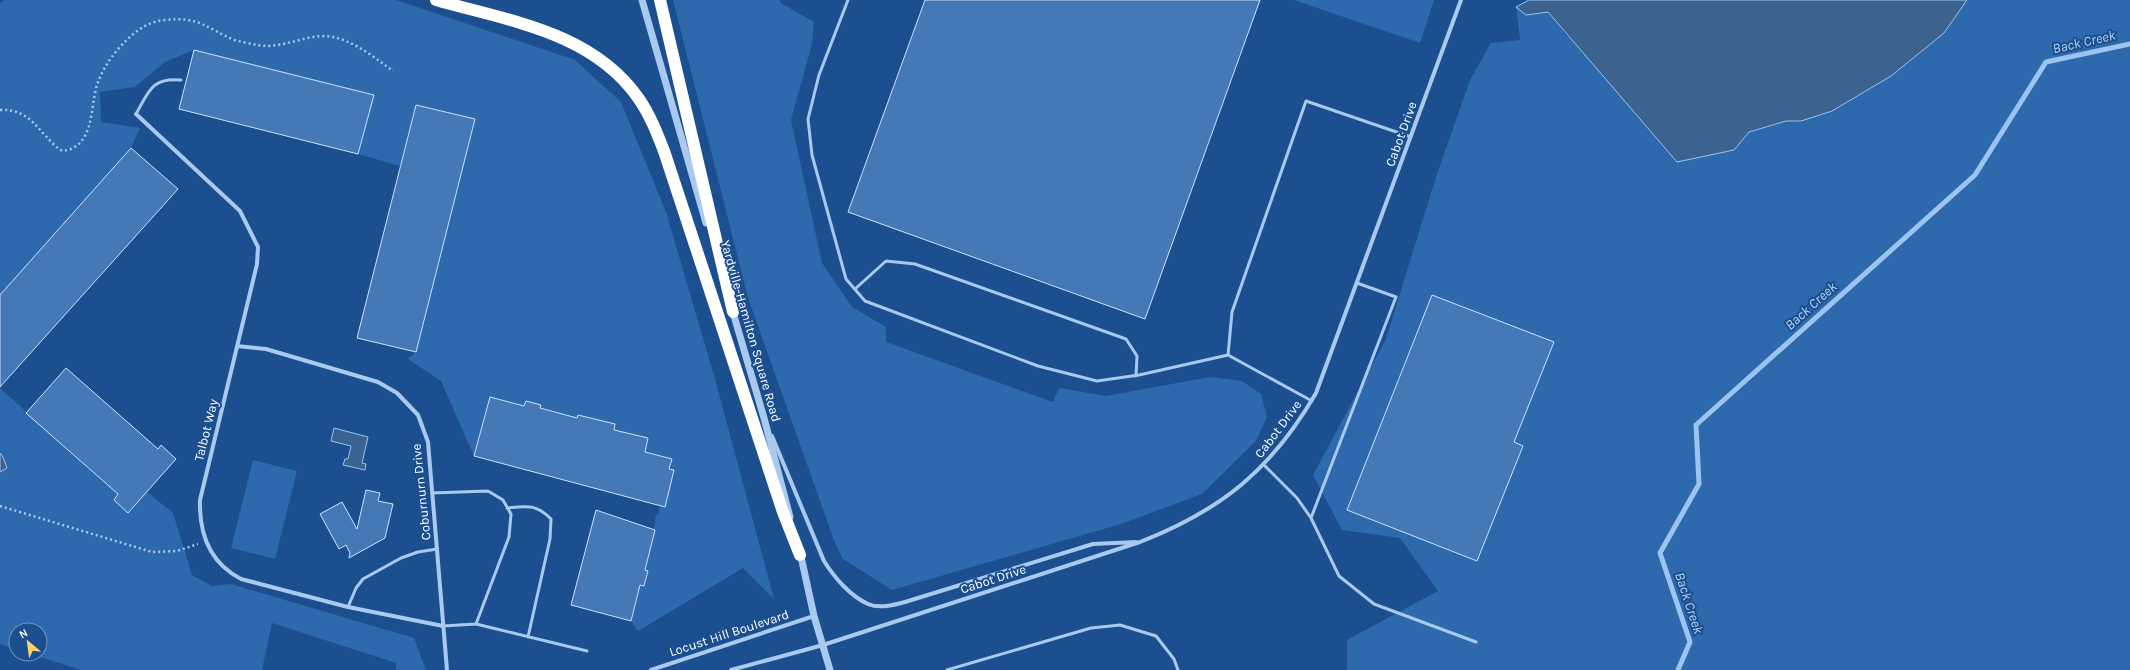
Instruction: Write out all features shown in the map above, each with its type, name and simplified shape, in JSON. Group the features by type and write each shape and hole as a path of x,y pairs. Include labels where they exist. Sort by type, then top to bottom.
{"highway":[{"path":"436,0 551,32 577,44 615,72 638,98 653,123 664,151 783,512 800,555"},
{"path":"660,0 733,312"}],"street":[{"name":"Yardville-Hamilton Square Road","path":"642,0 764,418 800,555 814,616 830,670"},
{"name":"Cabot Drive","path":"823,645 1140,542 1174,529 1202,514 1228,497 1264,465 1298,424 1312,400 1357,283 1461,0"},
{"name":"Talbot Way","path":"136,114 240,211 254,236 258,247 257,264 200,500 199,519 213,557 228,573 241,580 348,607 443,626"},
{"name":"Coburnurn Drive","path":"237,346 266,349 378,382 397,393 418,415 428,442 447,670"},
{"path":"764,418 824,561 835,578 868,605 886,606 905,602 1094,544 1140,542"},
{"name":"Locust Hill Boulevard","path":"651,670 814,616"},
{"path":"731,670 823,645"}],"lane":[{"path":"848,0 819,75 808,119 812,155 846,279 864,301 1038,366 1097,381 1136,376 1228,355 1312,400"},
{"path":"136,114 151,88 159,82 168,79 181,80"},
{"path":"1228,355 1232,312 1306,101 1411,137"},
{"path":"855,289 886,261 915,264 1126,339 1137,356 1136,376"},
{"path":"1311,518 1396,297 1357,283"},
{"path":"1264,465 1297,498 1311,518 1339,576 1374,604 1476,642"},
{"path":"432,493 488,491 503,500 511,514 508,537 476,624"},
{"path":"507,508 525,507 540,509 551,519 550,539 528,637"},
{"path":"348,607 356,588 363,579 401,558 418,552 437,549"},
{"path":"443,626 476,624 587,651"},
{"path":"947,670 1091,628 1120,625 1156,636 1174,659 1178,670"}],"path":[{"path":"0,110 10,110 23,114 54,146 62,151 72,150 81,142 90,124 98,83 105,68 125,41 144,26 162,20 183,18 205,24 235,40 260,46 284,44 312,38 332,37 354,45 393,71"},
{"path":"0,506 152,552 177,551 206,541"}],"shaded area":[{"path":"4,0 396,0 575,60 621,102 666,212 715,379 774,599 743,568 638,631 631,621 640,585 645,586 648,571 643,570 650,541 652,541 655,530 656,514 658,515 660,506 665,507 672,459 644,453 648,438 614,430 615,424 577,419 540,410 541,405 526,401 524,406 490,397 474,456 441,381 408,359 416,352 475,119 416,105 400,166 358,154 373,96 194,50 165,62 135,87 100,92 101,122 140,128 131,148 0,295 0,3"},
{"path":"673,0 780,0 781,3 814,22 812,44 791,120 822,263 852,307 886,327 886,342 1053,402 1059,388 1106,396 1210,377 1242,381 1261,394 1267,417 1256,441 1202,494 1121,524 892,590 843,559 835,543 748,298"},
{"path":"1294,0 1434,0 1420,43"},
{"path":"1529,0 1967,0 1944,33 1891,76 1832,111 1801,121 1786,121 1749,132 1734,150 1677,162 1548,12 1526,15 1516,7"},
{"path":"1967,0 2130,0 2130,670 1347,670 1347,640 1438,591 1400,538 1342,530 1313,475 1386,339 1436,177 1470,80 1491,43 1520,40 1516,7 1526,15 1548,12 1566,35 1734,150 1749,132 1786,121 1801,121 1891,76 1944,33"},
{"path":"0,388 118,494 114,500 128,513 147,492 173,513 192,575 212,586 231,584 414,638 426,670 396,670 396,663 272,623 262,670 81,670 48,659 48,622 8,622 8,646 0,644"},
{"path":"334,428 368,437 362,463 366,464 365,470 343,465 345,459 348,459 351,446 331,441"},
{"path":"0,453 7,468 0,472"},
{"path":"253,460 297,471 275,559 231,548"}],"building":[{"path":"925,0 1260,0 1145,319 848,212"},
{"path":"194,50 374,95 358,154 179,109"},
{"path":"416,105 475,119 416,352 357,338"},
{"path":"131,148 178,189 0,387 0,295"},
{"path":"1432,295 1554,342 1514,442 1523,446 1477,561 1347,510"},
{"path":"66,368 158,449 161,445 176,459 128,513 114,500 118,494 26,413"},
{"path":"490,397 524,406 526,401 541,405 540,408 577,418 578,415 615,424 614,430 648,438 645,452 672,459 669,469 674,470 665,507 474,456"},
{"path":"366,490 380,493 378,501 393,504 385,538 349,558 350,553 346,545 339,549 320,514 342,502 357,529"},
{"path":"596,510 655,530 645,570 648,571 644,586 640,585 631,621 571,605"}],"waterway":[{"name":"Back Creek","path":"1678,670 1690,642 1660,553 1699,484 1696,425 1975,175 2046,62 2130,44"}]}
